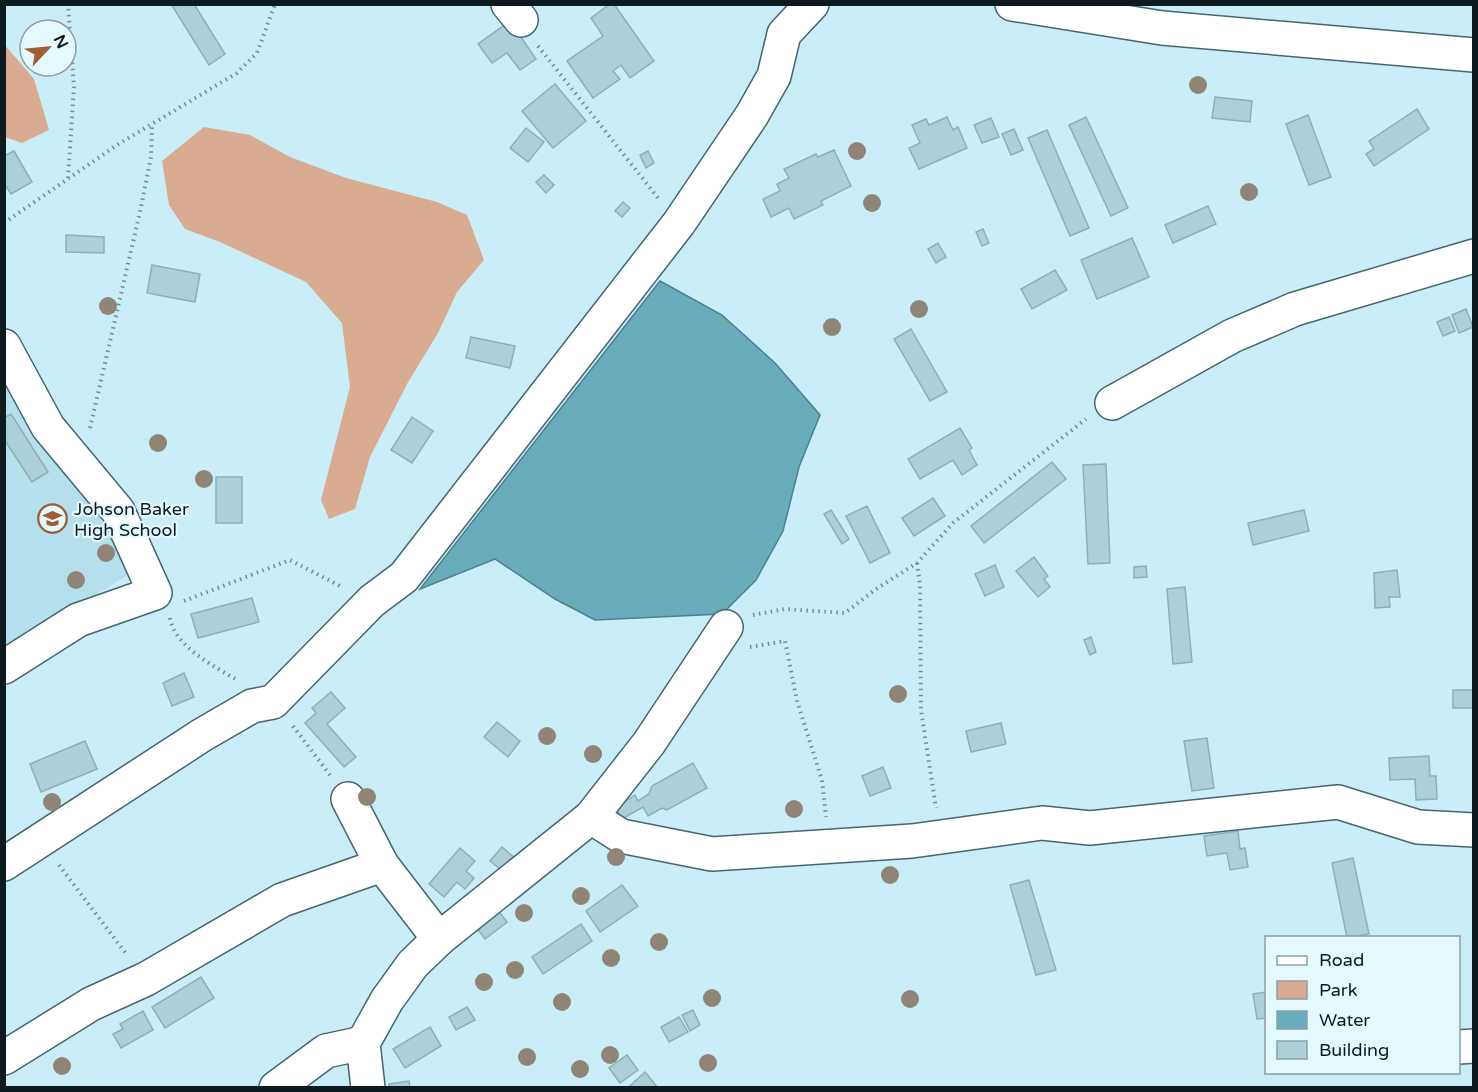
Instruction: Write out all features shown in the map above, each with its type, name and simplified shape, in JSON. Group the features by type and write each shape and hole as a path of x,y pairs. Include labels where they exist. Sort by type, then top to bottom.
{"street":[{"path":"4,864 202,735 252,706 273,702 372,601 404,577 680,223 752,114 774,75 784,34 812,4"},
{"path":"1012,4 1162,28 1473,55"},
{"path":"1112,403 1232,336 1294,309 1473,255"},
{"path":"4,346 48,427 118,511 162,600 78,620 4,667"},
{"path":"368,1088 363,1043 387,1000 413,964 439,939 591,817 649,743 726,627"},
{"path":"348,799 382,865 439,939"},
{"path":"591,817 621,836 712,854 940,838 1042,823 1090,828 1338,802 1418,827 1473,830"},
{"path":"4,1058 92,1004 146,979 282,900 382,865"},
{"path":"276,1088 326,1051 363,1043"}],"path":[{"path":"68,4 74,87 68,178"},
{"path":"4,223 68,178 237,73 257,53 275,4"},
{"path":"515,12 545,57 680,223"},
{"path":"77,462 86,447 140,212 151,157 152,125"},
{"path":"829,845 822,780 791,678 785,641 750,647 726,627 734,620 785,609 845,613 876,589 917,563 953,523 1072,427 1112,403"},
{"path":"348,799 273,702 195,655 172,624 162,600 291,560 372,601"},
{"path":"917,563 920,585 921,710 940,838"},
{"path":"40,839 146,979"}],"shaded area":[{"name":"Johson Baker High School","path":"4,365 67,468 135,571 5,649"}],"green space":[{"path":"4,44 18,60 18,78 34,79 49,130 22,143 5,137"},
{"path":"204,127 250,135 290,157 346,178 437,202 467,215 484,260 457,292 438,333 407,384 370,457 355,509 329,519 321,500 350,387 342,323 306,282 220,242 185,229 169,205 162,161"}],"water":[{"path":"660,281 722,315 775,363 820,415 799,467 783,531 756,580 722,614 595,620 555,599 495,559 420,589"}],"building":[{"path":"171,4 194,4 225,54 209,65"},
{"path":"610,4 614,4 654,61 630,78 621,65 613,71 620,79 593,98 567,61 603,36 591,18"},
{"path":"510,21 536,59 520,70 507,53 492,63 478,44"},
{"path":"555,84 586,121 553,148 522,111"},
{"path":"1215,97 1252,101 1250,122 1212,118"},
{"path":"1417,109 1429,129 1374,166 1366,154 1374,149 1369,141"},
{"path":"1308,115 1331,177 1309,185 1286,124"},
{"path":"947,117 953,130 958,127 967,148 919,169 909,148 920,143 912,125 926,119 929,125"},
{"path":"1086,117 1128,208 1111,216 1069,125"},
{"path":"991,118 999,137 982,143 974,125"},
{"path":"526,128 544,142 528,162 510,148"},
{"path":"1014,129 1023,150 1011,155 1002,134"},
{"path":"1047,130 1089,228 1070,236 1028,138"},
{"path":"834,150 851,186 821,201 823,205 794,219 789,208 771,217 763,199 780,191 777,184 789,178 784,169 816,154 818,157"},
{"path":"14,151 32,182 11,194 4,183 4,156"},
{"path":"648,151 654,163 646,168 640,155"},
{"path":"544,175 554,185 546,193 536,182"},
{"path":"623,202 630,208 622,217 615,211"},
{"path":"1208,206 1216,224 1173,243 1165,225"},
{"path":"983,229 989,243 982,246 976,232"},
{"path":"66,235 104,237 104,253 66,252"},
{"path":"1132,238 1149,277 1097,299 1081,260"},
{"path":"938,243 946,257 936,263 928,249"},
{"path":"152,265 200,274 195,302 147,293"},
{"path":"1055,270 1067,290 1032,309 1021,289"},
{"path":"1466,309 1473,327 1459,333 1452,315"},
{"path":"1449,317 1455,331 1443,336 1437,322"},
{"path":"911,329 947,392 930,401 894,339"},
{"path":"471,337 515,346 510,368 466,358"},
{"path":"11,414 48,472 32,482 4,439 4,418"},
{"path":"412,417 433,431 412,463 391,450"},
{"path":"960,428 972,448 969,450 977,465 962,475 953,460 920,479 908,459"},
{"path":"1052,462 1066,479 984,543 971,526"},
{"path":"1106,464 1110,563 1088,564 1083,465"},
{"path":"216,477 242,477 242,523 216,523"},
{"path":"933,498 945,516 914,536 902,518"},
{"path":"867,506 890,553 870,563 846,516"},
{"path":"831,510 849,539 842,544 824,514"},
{"path":"1304,510 1309,531 1253,545 1248,523"},
{"path":"1034,557 1048,576 1044,579 1050,587 1038,597 1016,571"},
{"path":"995,565 1004,587 985,596 975,574"},
{"path":"1146,566 1147,577 1134,578 1134,567"},
{"path":"1397,570 1400,597 1389,597 1390,607 1375,608 1374,573"},
{"path":"1185,587 1192,662 1173,664 1167,589"},
{"path":"252,598 259,622 198,638 191,614"},
{"path":"1091,637 1096,652 1090,655 1084,640"},
{"path":"184,673 194,697 172,706 163,683"},
{"path":"1453,690 1474,690 1474,708 1453,708"},
{"path":"331,692 345,708 327,724 356,757 344,767 305,723 316,713 312,708"},
{"path":"497,722 520,741 508,757 484,737"},
{"path":"1001,723 1006,744 971,752 966,731"},
{"path":"1207,738 1214,788 1192,791 1184,741"},
{"path":"85,741 97,769 41,792 30,764"},
{"path":"1429,756 1430,776 1436,776 1437,799 1416,800 1415,779 1390,780 1389,758"},
{"path":"693,763 707,788 667,810 662,808 648,816 643,807 622,819 615,807 635,795 638,801 649,794 652,786"},
{"path":"883,767 891,788 870,796 862,776"},
{"path":"1238,831 1240,849 1245,848 1248,867 1230,870 1227,853 1207,856 1204,836"},
{"path":"502,847 516,859 505,873 490,861"},
{"path":"460,848 475,861 466,871 474,878 465,889 457,882 444,897 429,884"},
{"path":"1353,858 1369,934 1347,936 1332,863"},
{"path":"1029,880 1056,970 1036,975 1010,885"},
{"path":"622,885 638,906 600,932 586,911"},
{"path":"497,909 507,922 485,939 475,926"},
{"path":"581,924 592,941 543,974 532,957"},
{"path":"201,977 214,998 165,1028 152,1007"},
{"path":"1265,992 1265,1018 1257,1019 1253,994"},
{"path":"467,1007 475,1020 456,1030 449,1017"},
{"path":"693,1010 700,1025 690,1031 682,1015"},
{"path":"143,1011 153,1030 121,1048 113,1034 123,1029 120,1024"},
{"path":"679,1017 688,1032 669,1042 661,1027"},
{"path":"430,1027 441,1046 405,1068 393,1049"},
{"path":"627,1055 638,1070 620,1083 609,1068"},
{"path":"645,1072 658,1088 631,1088 630,1086"},
{"path":"409,1081 410,1088 389,1088 389,1084"}],"place":[{"name":"Johson Baker High School","path":"53,519"}]}
